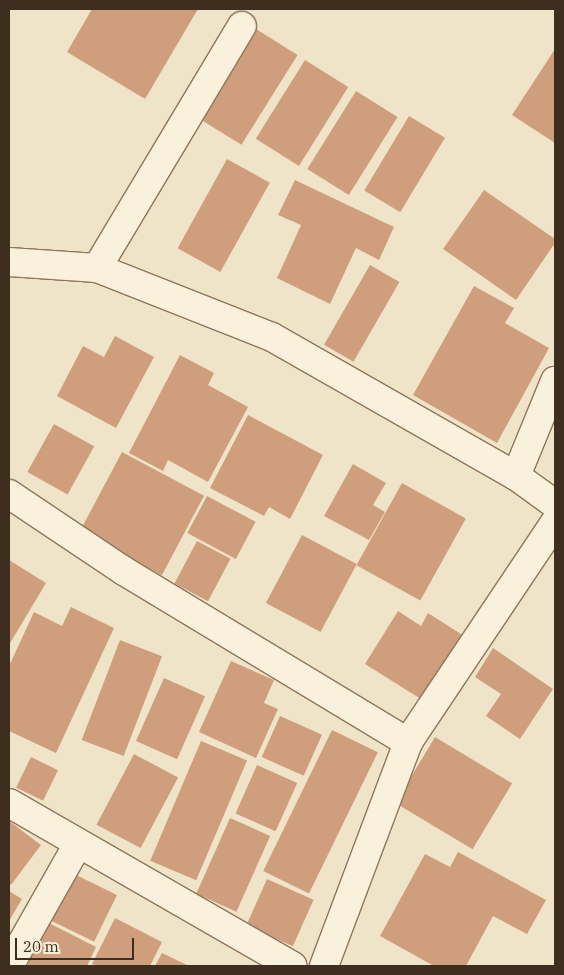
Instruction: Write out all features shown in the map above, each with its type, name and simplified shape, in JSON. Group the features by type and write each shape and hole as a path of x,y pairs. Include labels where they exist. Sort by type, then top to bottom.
{"street":[{"path":"98,268 242,26"},
{"path":"9,262 98,268 272,337 516,476 555,504"},
{"path":"516,476 555,381"},
{"path":"9,494 124,571 408,742"},
{"path":"324,966 408,742 555,522"},
{"path":"9,803 293,966"},
{"path":"9,966 78,844"}],"building":[{"path":"92,9 198,9 145,99 67,52"},
{"path":"256,29 298,55 241,145 200,119"},
{"path":"555,49 555,143 512,115"},
{"path":"305,60 348,87 299,166 256,139"},
{"path":"356,91 398,117 349,195 307,169"},
{"path":"409,116 445,138 400,212 364,191"},
{"path":"227,159 270,183 220,272 178,248"},
{"path":"295,180 394,227 379,260 356,248 330,304 277,278 301,225 278,215"},
{"path":"484,190 555,239 555,243 516,300 443,249"},
{"path":"370,265 399,282 353,362 324,345"},
{"path":"474,286 514,308 505,323 549,348 497,443 413,395"},
{"path":"115,336 154,357 116,428 57,396 83,346 104,357"},
{"path":"180,355 214,373 208,385 248,407 208,482 168,460 163,471 129,453"},
{"path":"248,415 323,455 290,519 269,507 264,516 210,488"},
{"path":"54,424 94,446 68,494 27,472"},
{"path":"122,452 204,496 162,575 80,531"},
{"path":"353,464 386,483 373,505 385,512 369,540 324,516"},
{"path":"402,483 466,518 420,601 356,565"},
{"path":"207,496 256,522 236,559 187,533"},
{"path":"302,535 357,564 321,632 266,603"},
{"path":"197,541 231,559 208,601 174,583"},
{"path":"9,560 46,583 9,645"},
{"path":"71,607 114,628 56,753 9,731 9,666 34,612 62,626"},
{"path":"398,611 421,626 428,613 464,636 424,701 365,664"},
{"path":"120,640 162,656 124,756 82,740"},
{"path":"493,648 553,689 520,739 486,716 501,694 475,677"},
{"path":"231,661 274,680 264,703 278,709 256,758 199,732"},
{"path":"164,678 205,696 177,759 136,741"},
{"path":"280,716 322,735 304,776 262,757"},
{"path":"332,730 378,752 309,893 263,871"},
{"path":"435,737 512,783 472,849 395,803"},
{"path":"201,741 247,761 196,880 150,861"},
{"path":"134,754 178,777 141,848 96,825"},
{"path":"31,757 58,770 43,801 16,788"},
{"path":"257,765 297,783 276,831 235,813"},
{"path":"230,818 270,836 236,912 196,894"},
{"path":"9,821 41,845 11,885 9,883"},
{"path":"458,852 546,900 527,934 493,916 466,966 434,966 380,936 425,854 450,867"},
{"path":"72,873 117,895 94,942 49,920"},
{"path":"267,879 314,900 293,946 246,926"},
{"path":"9,891 22,899 9,921"},
{"path":"115,918 162,942 150,966 97,966 92,964"},
{"path":"49,923 96,947 87,966 27,966"},
{"path":"162,953 189,966 155,966"}]}
